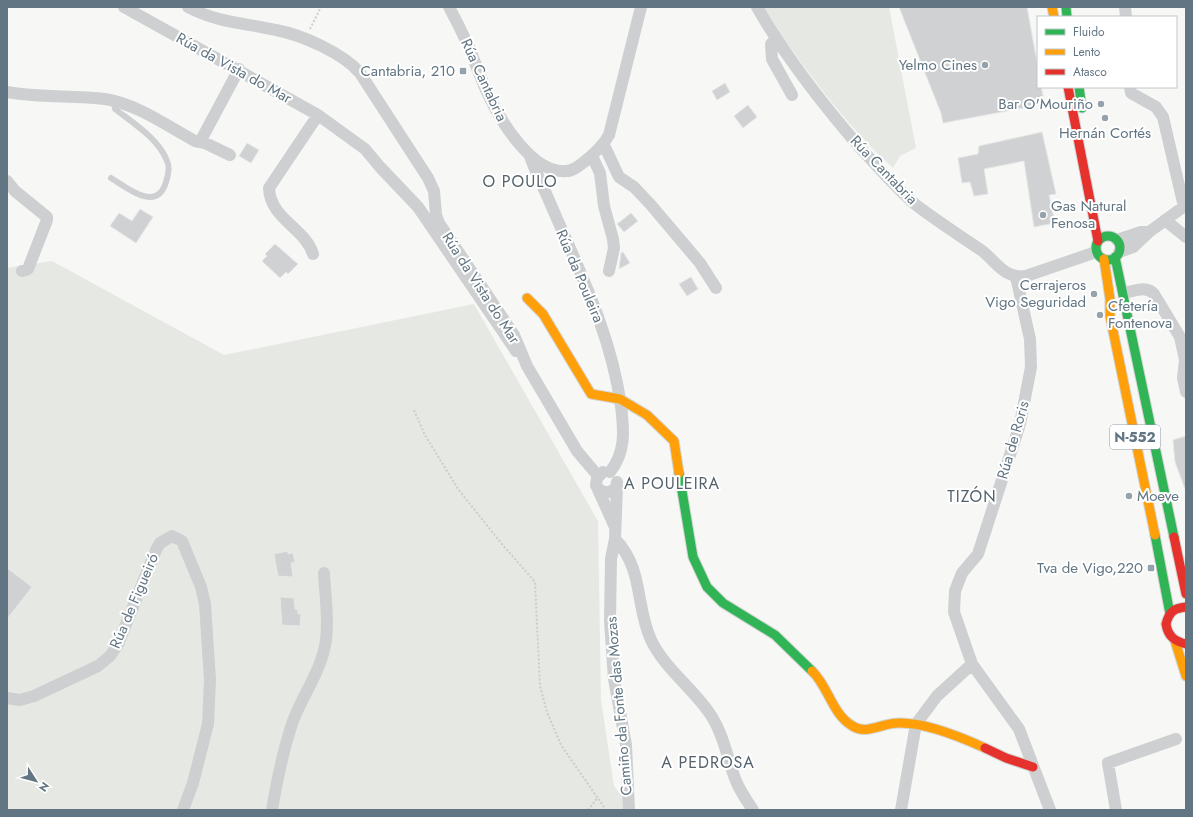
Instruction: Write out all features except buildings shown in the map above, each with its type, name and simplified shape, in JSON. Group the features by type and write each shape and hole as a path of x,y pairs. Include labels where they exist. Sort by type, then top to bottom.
{"main road":[{"name":"N-552","path":"1067,88 1099,251 1110,299 1110,316 1165,582 1170,614 1167,620 1167,632 1175,641"},
{"path":"1078,88 1083,112"},
{"name":"N-552","path":"1112,235 1119,246 1117,255 1124,293 1185,588"},
{"path":"1112,235 1104,236 1099,251 1110,260 1117,255"},
{"path":"527,298 542,314 591,394 620,399 647,415 674,441 694,556 708,588 722,603 775,635 816,674 842,717 850,725 860,730 873,729 896,723 916,724 974,743 1006,758 1033,767"},
{"path":"1170,614 1178,608 1186,607"},
{"path":"1175,641 1186,644"},
{"path":"1175,641 1186,676"}],"street":[{"name":"Rúa da Vista do Mar","path":"124,7 239,69 318,115 353,138 412,199 506,338 527,366"},
{"name":"Rúa da Vista do Mar","path":"188,7 205,16 219,20 278,30 339,55 350,62 360,73 428,178 435,199 436,215 439,223 514,335 527,366"},
{"name":"Rúa Cantabria","path":"449,7 468,46 489,96 505,124 530,156 551,170 567,171 576,168 592,156 604,145 609,136 642,7"},
{"name":"Rúa Cantabria","path":"757,7 776,39 832,115 902,192 916,204 984,252 1009,275 1016,277"},
{"path":"776,39 771,44 772,58 792,95"},
{"path":"200,142 239,69"},
{"path":"1117,255 1133,247 1144,238 1148,232 1185,206 1163,117 1156,107 1132,93 1130,88"},
{"path":"7,92 23,95 106,99 122,104 194,141 215,147 230,156"},
{"path":"313,254 307,242 281,216 271,198 269,188 318,115"},
{"path":"604,145 619,177 634,187 651,205 700,263 716,288"},
{"name":"Rúa da Pouleira","path":"530,156 600,321 611,356 620,399 623,428 622,449 618,461 604,474"},
{"path":"592,156 600,173 604,206 613,239 614,248 609,271"},
{"path":"7,181 15,192 46,217 47,220 28,268 22,271"},
{"path":"425,218 435,199"},
{"path":"1165,220 1186,237"},
{"path":"1112,235 1148,232"},
{"path":"1016,277 1099,251"},
{"name":"Rúa de Roris","path":"1016,277 1030,339 1031,368 1020,424 978,554 962,573 955,591 954,612 972,664 1019,729 1050,810"},
{"path":"1124,293 1149,289 1154,294 1180,337 1185,360 1186,392"},
{"path":"527,366 577,451 604,474 617,479 617,486 610,492 605,493 599,489"},
{"path":"604,474 596,483 615,534 633,566 651,639 666,662 708,711 719,731 737,782 753,810"},
{"name":"Camiño da Fonte das Mozas","path":"617,486 615,534 611,559 610,621 614,678 626,745 629,810"},
{"name":"Rúa de Figueiró","path":"7,698 20,700 34,696 98,666 110,656 118,644 156,550 166,538 172,536 177,537 185,545 201,587 205,604 210,680 208,724 193,783 183,810"},
{"path":"272,810 278,775 293,721 320,664 326,641 327,620 324,574"},
{"path":"901,810 916,724 937,696 972,664"},
{"path":"1116,810 1108,763 1176,739"}],"lane":[{"path":"111,178 144,198 158,195 164,188 168,176 168,162 159,147 115,109 114,102"}],"path":[{"path":"304,40 321,7"},
{"path":"414,410 424,434 458,489 501,543 535,582 540,686 547,712 561,745 606,810"},
{"path":"588,810 598,797"}],"shaded area":[{"path":"760,7 889,7 916,148 900,156 893,168 856,131 839,111"},
{"path":"52,261 224,355 474,304 598,521 601,700 614,786 633,810 7,810 7,268"}],"traffic: fast":[{"path":"1066,7 1067,16"},
{"path":"1079,88 1082,108"},
{"path":"1108,236 1113,237 1119,243 1120,248 1119,253 1113,259 1108,260 1103,259 1097,253 1096,248 1097,243 1103,237 1108,236"},
{"path":"1115,257 1174,537"},
{"path":"679,473 693,557 707,587 723,603 775,635 812,671"},
{"path":"1155,535 1170,614"}],"traffic: slow":[{"path":"1052,7 1054,16"},
{"path":"1104,259 1110,299 1110,316 1155,535"},
{"path":"527,298 543,314 591,394 620,399 647,415 674,441 679,473"},
{"path":"1175,641 1186,676"},
{"path":"812,671 822,684 839,714 851,725 857,728 868,729 898,723 908,723 954,735 985,748"}],"traffic: jam":[{"path":"1068,88 1098,241"},
{"path":"1174,537 1186,594"},
{"path":"1186,607 1178,608 1173,611 1170,614 1166,624 1170,635 1178,641 1186,644"},
{"path":"985,748 1006,758 1033,767"}],"place":[{"name":"Yelmo Cines","path":"985,65"},
{"name":"Cantabria, 210","path":"463,71"},
{"name":"Bar O'Mouriño","path":"1101,104"},
{"name":"Hernán Cortés","path":"1105,118"},
{"name":"Gas Natural Fenosa","path":"1043,215"},
{"name":"Cerrajeros Vigo Seguridad","path":"1094,294"},
{"name":"Cfetería Fontenova","path":"1100,315"},
{"name":"Moeve","path":"1129,496"},
{"name":"Tva de Vigo,220","path":"1151,568"}],"district":[{"name":"O POULO","path":"520,181"},
{"name":"A POULEIRA","path":"672,483"},
{"name":"TIZÓN","path":"972,496"},
{"name":"A PEDROSA","path":"708,762"}]}
